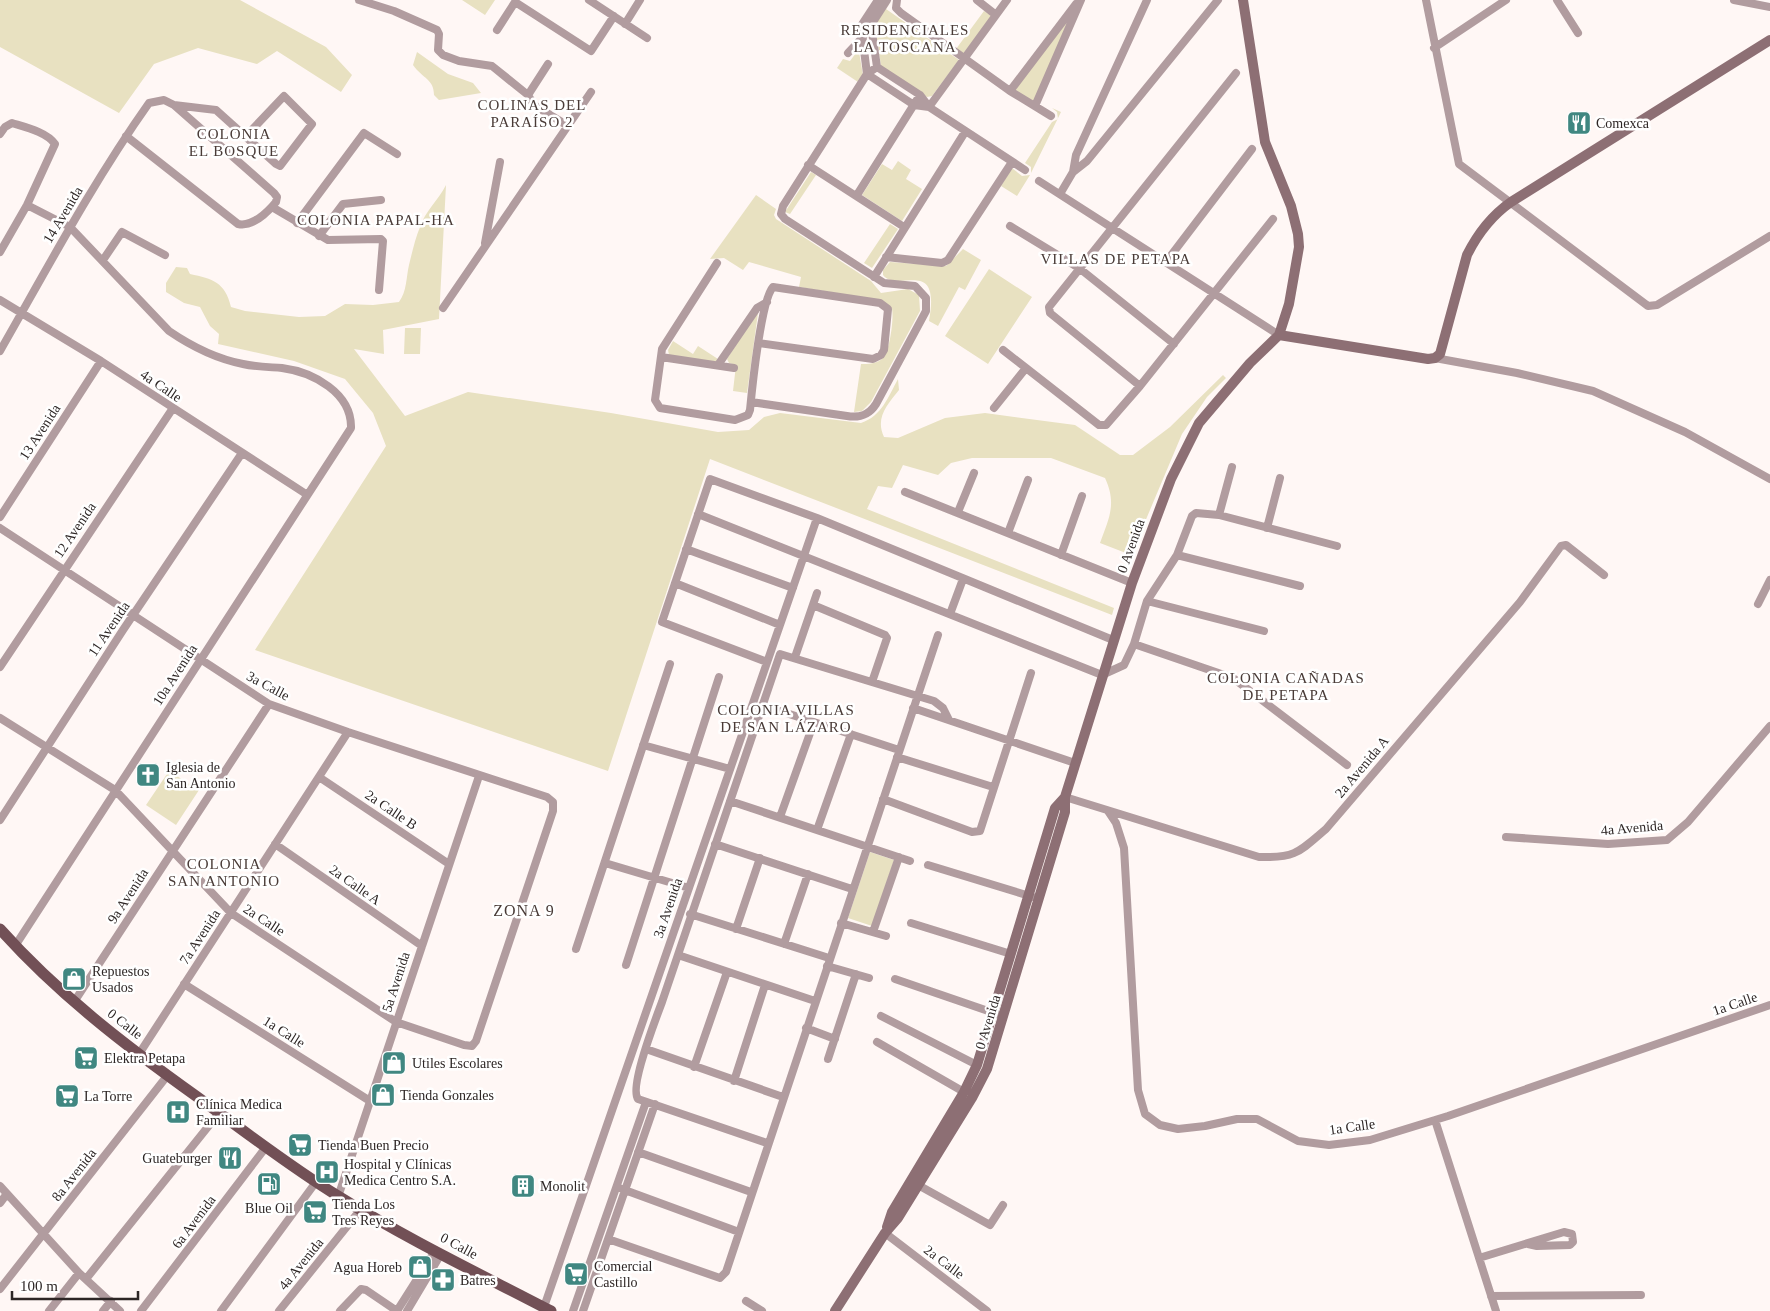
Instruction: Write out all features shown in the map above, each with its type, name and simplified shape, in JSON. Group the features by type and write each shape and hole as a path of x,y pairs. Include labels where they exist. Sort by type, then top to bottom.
{"main road":[{"path":"1243,0 1265,142 1291,206 1298,234 1299,246 1289,304 1279,335 1436,358 1440,354 1471,247 1489,221 1511,202 1770,40"},
{"name":"0 Avenida","path":"885,1232 892,1212 964,1092 999,1015 1040,899 1065,812 1065,797 1102,676 1132,583 1171,479 1199,423 1243,370 1279,335"},
{"name":"0 Avenida","path":"835,1311 885,1232 898,1218 979,1086 993,1054 1011,954 1028,896 1055,808 1065,797"},
{"name":"0 Calle","path":"0,930 74,1002 139,1054 316,1182 338,1197 438,1252 548,1309"}],"street":[{"path":"359,0 394,11 437,30 439,34 438,50 443,55 459,61 492,66 528,94 534,105 568,126"},
{"path":"386,0 394,11"},
{"path":"589,0 647,38"},
{"path":"625,24 640,0"},
{"path":"866,74 861,26 878,0"},
{"path":"888,0 871,25 877,67 920,95 929,107 1025,170"},
{"path":"897,0 896,8 901,13 1010,91 1052,116"},
{"path":"977,0 996,15"},
{"path":"929,107 1007,0"},
{"path":"1010,91 1080,0"},
{"path":"1034,106 1080,0"},
{"path":"1060,194 1073,172 1076,155 1146,0"},
{"path":"1073,172 1087,161 1218,0"},
{"path":"1426,0 1434,48 1459,164 1648,306 1657,305 1770,236"},
{"path":"1434,48 1506,0"},
{"path":"1557,0 1578,33"},
{"path":"1734,0 1770,7"},
{"path":"497,30 515,2 591,51 614,16"},
{"path":"848,53 862,37 872,35"},
{"path":"528,94 548,64"},
{"path":"751,402 855,417 871,411 924,315 927,305 925,295 915,286 886,284 782,217 782,207 808,165 866,74 877,67"},
{"path":"1140,386 1050,313 1050,304 1236,73"},
{"path":"866,74 914,105 929,107"},
{"path":"443,308 591,92"},
{"path":"857,195 920,95"},
{"path":"174,105 216,110 280,166 312,124 284,96 246,136"},
{"name":"14 Avenida","path":"0,351 70,227 126,136 149,103 157,100 174,105"},
{"path":"126,136 238,224 246,226 252,223 272,207 277,197 274,193 174,105"},
{"path":"0,134 5,127 12,123 33,130 52,140 55,148 27,205 0,252"},
{"path":"874,277 965,132"},
{"path":"297,223 364,133 397,154"},
{"path":"1166,262 1252,149"},
{"path":"484,248 500,162"},
{"path":"886,257 942,262 948,260 1012,162"},
{"path":"808,165 904,227"},
{"path":"1039,181 1279,335"},
{"path":"320,236 343,204 381,200"},
{"path":"27,205 70,227 103,260 122,232 165,255"},
{"path":"272,207 320,236 336,241 380,239 383,241 379,290"},
{"path":"1004,350 1102,426 1108,424 1274,219"},
{"path":"1010,226 1079,268 1174,344"},
{"name":"10a Avenida","path":"15,946 306,494 346,439 351,428 351,417 346,405 334,390 319,380 283,368 242,364 184,342 169,331 103,260"},
{"path":"717,264 662,349 655,400 660,408 739,420 749,413 759,343 766,302 773,288 883,304 889,312 884,350 878,357 865,360 759,343"},
{"name":"4a Calle","path":"0,300 101,361 306,494"},
{"path":"718,366 757,308 766,302"},
{"path":"661,357 734,368"},
{"path":"1436,358 1517,373 1593,391 1685,432 1770,479"},
{"name":"13 Avenida","path":"0,517 101,361"},
{"path":"994,408 1026,368"},
{"name":"12 Avenida","path":"0,667 172,408"},
{"name":"11 Avenida","path":"0,820 46,746 242,453"},
{"path":"1219,515 1232,467"},
{"path":"958,512 974,472"},
{"path":"767,662 662,622 709,481 713,478 817,518 1114,640"},
{"path":"1267,528 1280,478"},
{"path":"1008,533 1028,480"},
{"path":"906,492 1132,583"},
{"path":"1061,555 1082,496"},
{"path":"698,514 1102,676 1124,665 1134,644 1147,601 1177,555 1192,516 1202,512 1219,515 1336,546"},
{"name":"3a Avenida","path":"548,1309 688,888 817,518"},
{"name":"3a Calle","path":"0,528 269,704 479,776 547,797 553,802 553,810 482,1024 476,1041 472,1046"},
{"name":"2a Avenida A","path":"1065,797 1259,857 1278,858 1296,854 1332,822 1520,602 1561,546 1566,545 1604,575"},
{"path":"686,549 793,588"},
{"path":"1177,555 1300,586"},
{"path":"950,614 963,579"},
{"path":"1758,604 1770,580"},
{"path":"675,583 780,625"},
{"path":"795,656 817,593"},
{"path":"1147,601 1264,631"},
{"path":"813,605 885,634 887,638 872,682"},
{"path":"608,1239 720,1278 726,1272 782,1097 938,635"},
{"path":"1134,644 1233,678 1347,765"},
{"path":"768,1143 638,1099 635,1092 646,1049 690,914 780,654 795,656 916,696 934,700 943,708 949,720"},
{"path":"576,949 670,664"},
{"path":"883,799 976,832 980,831 1031,673"},
{"path":"626,965 719,677"},
{"name":"9a Avenida","path":"74,1002 269,704"},
{"path":"762,705 851,734 993,787"},
{"path":"914,708 1075,763"},
{"name":"2a Calle","path":"0,718 115,790 231,913 396,1022 472,1046"},
{"path":"780,817 814,722"},
{"name":"4a Avenida","path":"1506,837 1608,844 1667,840 1688,822 1770,726"},
{"name":"7a Avenida","path":"139,1054 348,732"},
{"path":"817,830 851,734"},
{"path":"643,745 730,769"},
{"name":"5a Avenida","path":"338,1197 479,776"},
{"name":"2a Calle B","path":"319,777 449,864"},
{"path":"730,800 910,861"},
{"name":"1a Calle","path":"1108,811 1116,823 1124,848 1138,1090 1145,1114 1160,1125 1178,1129 1205,1126 1237,1119 1257,1119 1298,1141 1329,1144 1370,1140 1435,1120 1770,1005"},
{"name":"2a Calle A","path":"275,844 422,946"},
{"path":"715,844 852,889"},
{"path":"874,932 899,857"},
{"path":"736,929 760,858"},
{"path":"605,862 688,888"},
{"path":"928,865 1040,899"},
{"path":"784,944 808,874"},
{"path":"690,914 784,944 869,978"},
{"path":"841,923 886,936"},
{"path":"911,923 1011,954"},
{"path":"678,955 815,1001"},
{"path":"694,1067 727,972"},
{"path":"828,1059 856,974"},
{"path":"895,979 999,1015"},
{"name":"1a Calle","path":"184,984 370,1101"},
{"path":"734,1081 766,986"},
{"path":"882,1016 977,1065"},
{"path":"806,1028 835,1038"},
{"path":"877,1042 964,1092"},
{"path":"646,1049 782,1097"},
{"name":"8a Avenida","path":"0,1289 167,1076"},
{"path":"573,1311 646,1102"},
{"path":"583,1311 627,1191 655,1104"},
{"path":"86,1280 219,1113"},
{"path":"1435,1120 1496,1311"},
{"name":"6a Avenida","path":"141,1311 266,1147"},
{"path":"638,1152 751,1192"},
{"path":"221,1311 316,1182"},
{"path":"918,1185 990,1225 1003,1205"},
{"path":"0,1186 43,1236 86,1280 120,1311"},
{"path":"616,1188 739,1232"},
{"path":"0,1203 6,1195"},
{"name":"4a Avenida","path":"279,1311 361,1209"},
{"name":"2a Calle","path":"885,1232 984,1310"},
{"path":"1479,1258 1564,1232 1572,1234 1574,1238 1570,1244 1537,1246 1528,1244"},
{"path":"340,1311 357,1291 366,1290 397,1311 438,1252"},
{"path":"407,1311 438,1252"},
{"path":"49,1311 79,1273"},
{"path":"1491,1296 1641,1295"},
{"path":"746,1300 762,1311"},
{"path":"103,1311 111,1302"}],"shaded area":[{"path":"0,0 240,0 326,47 352,75 341,92 277,51 257,64 198,48 154,64 119,113 0,47"},
{"path":"462,0 495,0 485,15"},
{"path":"892,0 886,9 959,60 932,96 927,97 881,66 875,24"},
{"path":"1078,0 1035,106 1010,91"},
{"path":"984,11 992,16 963,54 956,49"},
{"path":"417,52 448,74 473,83 481,93 439,100 434,95 430,82 413,65"},
{"path":"859,52 863,75 858,82 837,68 843,59 850,61"},
{"path":"1052,108 1061,112 1058,118 1057,112"},
{"path":"1057,119 1031,173 1031,167 1025,163 1052,122"},
{"path":"898,161 911,170 906,179 922,189 902,221 862,195 882,164 892,170"},
{"path":"1012,168 1022,176 1030,175 1017,196 1001,186"},
{"path":"811,172 816,175 790,214 785,212"},
{"path":"446,185 439,319 383,330 384,354 354,349 405,416 468,392 611,413 718,432 749,430 764,417 780,413 861,423 879,411 898,379 899,390 887,406 882,418 881,424 884,437 898,438 945,418 985,413 1075,425 1120,455 1133,455 1170,427 1223,375 1226,378 1207,397 1182,434 1131,555 1100,543 1109,518 1111,503 1109,487 1105,478 1051,458 972,458 951,463 938,475 903,465 892,488 878,486 867,509 1114,608 1112,615 710,459 608,771 255,650 386,446 373,413 345,379 294,361 218,344 219,334 210,326 200,307 184,303 166,292 166,283 176,267 187,268 190,274 217,283 225,292 231,307 245,311 299,317 325,316 345,304 373,305 399,302 405,289 412,251 422,221"},
{"path":"756,195 776,209 774,215 776,219 871,281 881,293 908,289 919,295 920,311 871,402 862,411 854,412 861,364 872,363 883,358 888,349 891,334 892,309 879,300 799,287 801,277 749,262 743,270 724,258 710,259"},
{"path":"890,224 898,229 872,268 864,263"},
{"path":"963,249 981,260 965,290 959,287 938,326 929,321 931,301 929,289 924,282 916,280 890,280 883,275 883,270 890,262 946,266"},
{"path":"989,269 1032,297 988,364 945,336"},
{"path":"758,313 747,393 733,391 736,365 729,363 727,359 755,314"},
{"path":"405,328 421,328 420,354 404,354"},
{"path":"673,341 693,354 698,346 718,359 716,362 669,355 668,350"},
{"path":"169,771 199,790 176,825 146,805"},
{"path":"870,852 894,860 872,926 848,918"}],"place":[{"name":"Comexca","path":"1579,123"},
{"name":"Iglesia de San Antonio","path":"148,775"},
{"name":"Repuestos Usados","path":"74,979"},
{"name":"Elektra Petapa","path":"86,1058"},
{"name":"Utiles Escolares","path":"394,1063"},
{"name":"Tienda Gonzales","path":"383,1095"},
{"name":"La Torre","path":"67,1096"},
{"name":"Clínica Medica Familiar","path":"178,1112"},
{"name":"Tienda Buen Precio","path":"300,1145"},
{"name":"Guateburger","path":"230,1158"},
{"name":"Hospital y Clínicas Medica Centro S.A.","path":"327,1172"},
{"name":"Blue Oil","path":"269,1184"},
{"name":"Monolit","path":"523,1186"},
{"name":"Tienda Los Tres Reyes","path":"315,1212"},
{"name":"Agua Horeb","path":"420,1267"},
{"name":"Comercial Castillo","path":"576,1274"},
{"name":"Batres","path":"443,1280"}],"district":[{"name":"RESIDENCIALES LA TOSCANA","path":"905,38"},
{"name":"COLINAS DEL PARAÍSO 2","path":"532,114"},
{"name":"COLONIA EL BOSQUE","path":"234,142"},
{"name":"COLONIA PAPAL-HA","path":"376,220"},
{"name":"VILLAS DE PETAPA","path":"1116,259"},
{"name":"COLONIA CAÑADAS DE PETAPA","path":"1286,686"},
{"name":"COLONIA VILLAS DE SAN LÁZARO","path":"786,718"},
{"name":"COLONIA SAN ANTONIO","path":"224,872"},
{"name":"ZONA 9","path":"524,910"}]}
